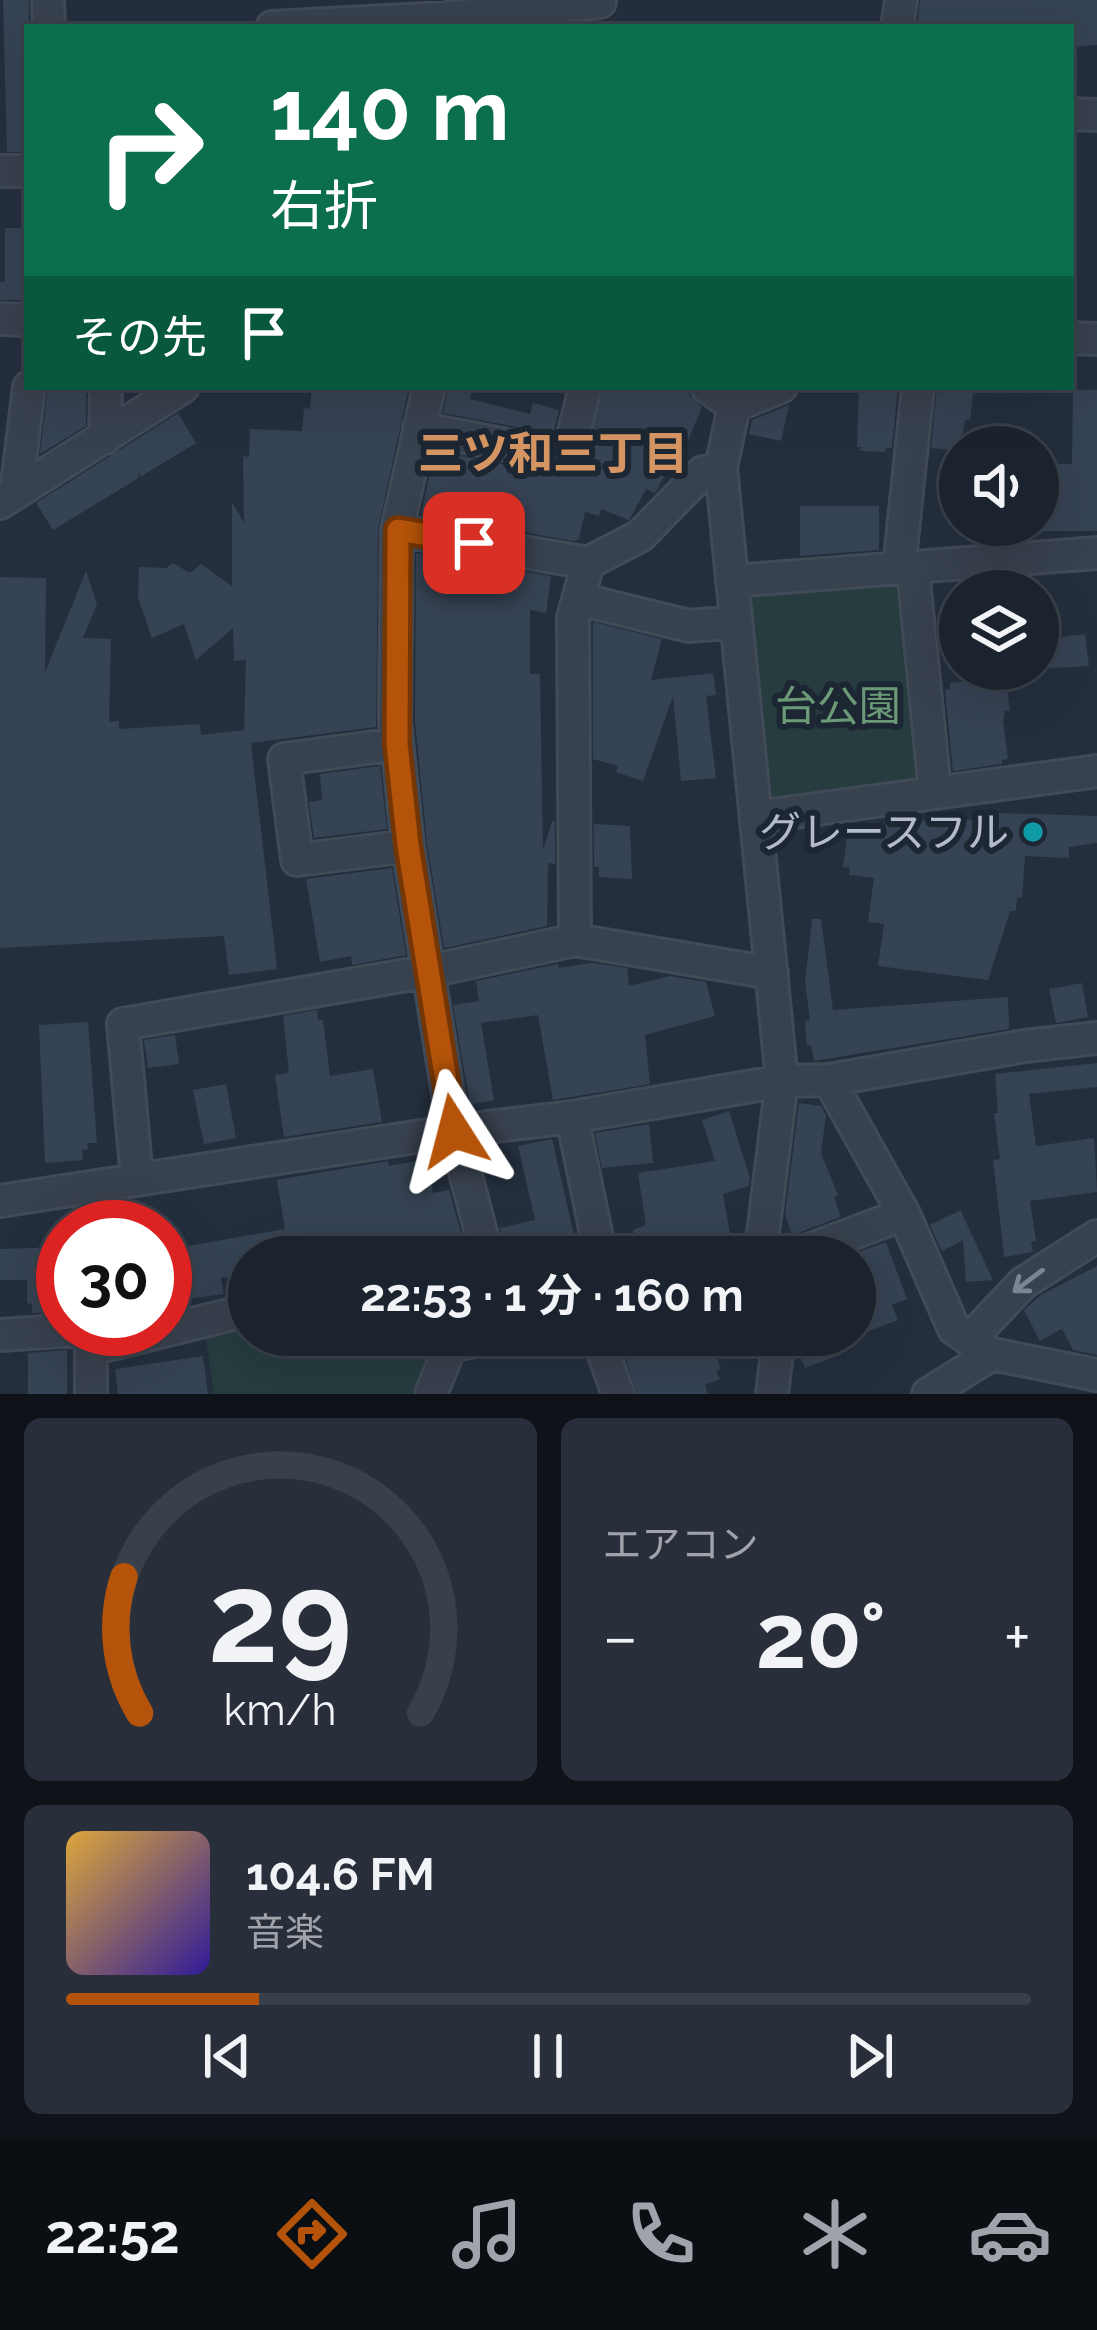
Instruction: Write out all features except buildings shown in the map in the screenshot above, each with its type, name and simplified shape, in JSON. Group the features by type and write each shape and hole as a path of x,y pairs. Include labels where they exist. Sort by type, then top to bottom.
{"street":[{"path":"326,24 600,10"},
{"path":"8,498 28,390"},
{"path":"105,438 106,390"},
{"path":"8,498 178,390"},
{"path":"427,390 398,530 397,744 408,845 454,1131 482,1236"},
{"path":"419,428 568,457 584,390"},
{"path":"711,390 734,406"},
{"path":"734,406 774,390"},
{"path":"918,390 906,568 935,791"},
{"path":"734,406 721,468 782,1082 763,1236"},
{"path":"398,530 588,563 640,536 703,472 721,468"},
{"path":"732,581 1097,553"},
{"path":"575,940 573,618 588,563"},
{"path":"580,599 689,626 736,622"},
{"path":"397,744 284,759 297,860 408,845"},
{"path":"758,817 1097,771"},
{"path":"137,1180 122,1024 575,940 772,973"},
{"path":"0,1202 1097,1038"},
{"path":"829,1080 904,1214 954,1329 981,1347 1097,1375"},
{"path":"572,1117 597,1236"},
{"path":"95,1189 95,1200"},
{"path":"846,1236 904,1214"},
{"path":"928,1394 981,1347 1023,1282 1097,1236"},
{"path":"192,1319 228,1313"},
{"path":"0,1336 36,1336"},
{"path":"91,1356 91,1394"},
{"path":"431,1394 444,1356"},
{"path":"604,1356 618,1394"},
{"path":"772,1394 777,1356"}],"green space":[{"name":"台公園","path":"895,581 903,586 923,775 918,781 781,800 770,795 749,602 759,591"},
{"path":"228,1327 228,1356 433,1356 416,1394 214,1394 205,1332"}],"place":[{"name":"グレースフル","path":"1033,832"}],"district":[{"name":"三ツ和三丁目","path":"553,453"}],"route":[{"path":"454,1131 408,845 397,744 398,530 474,543"}]}
